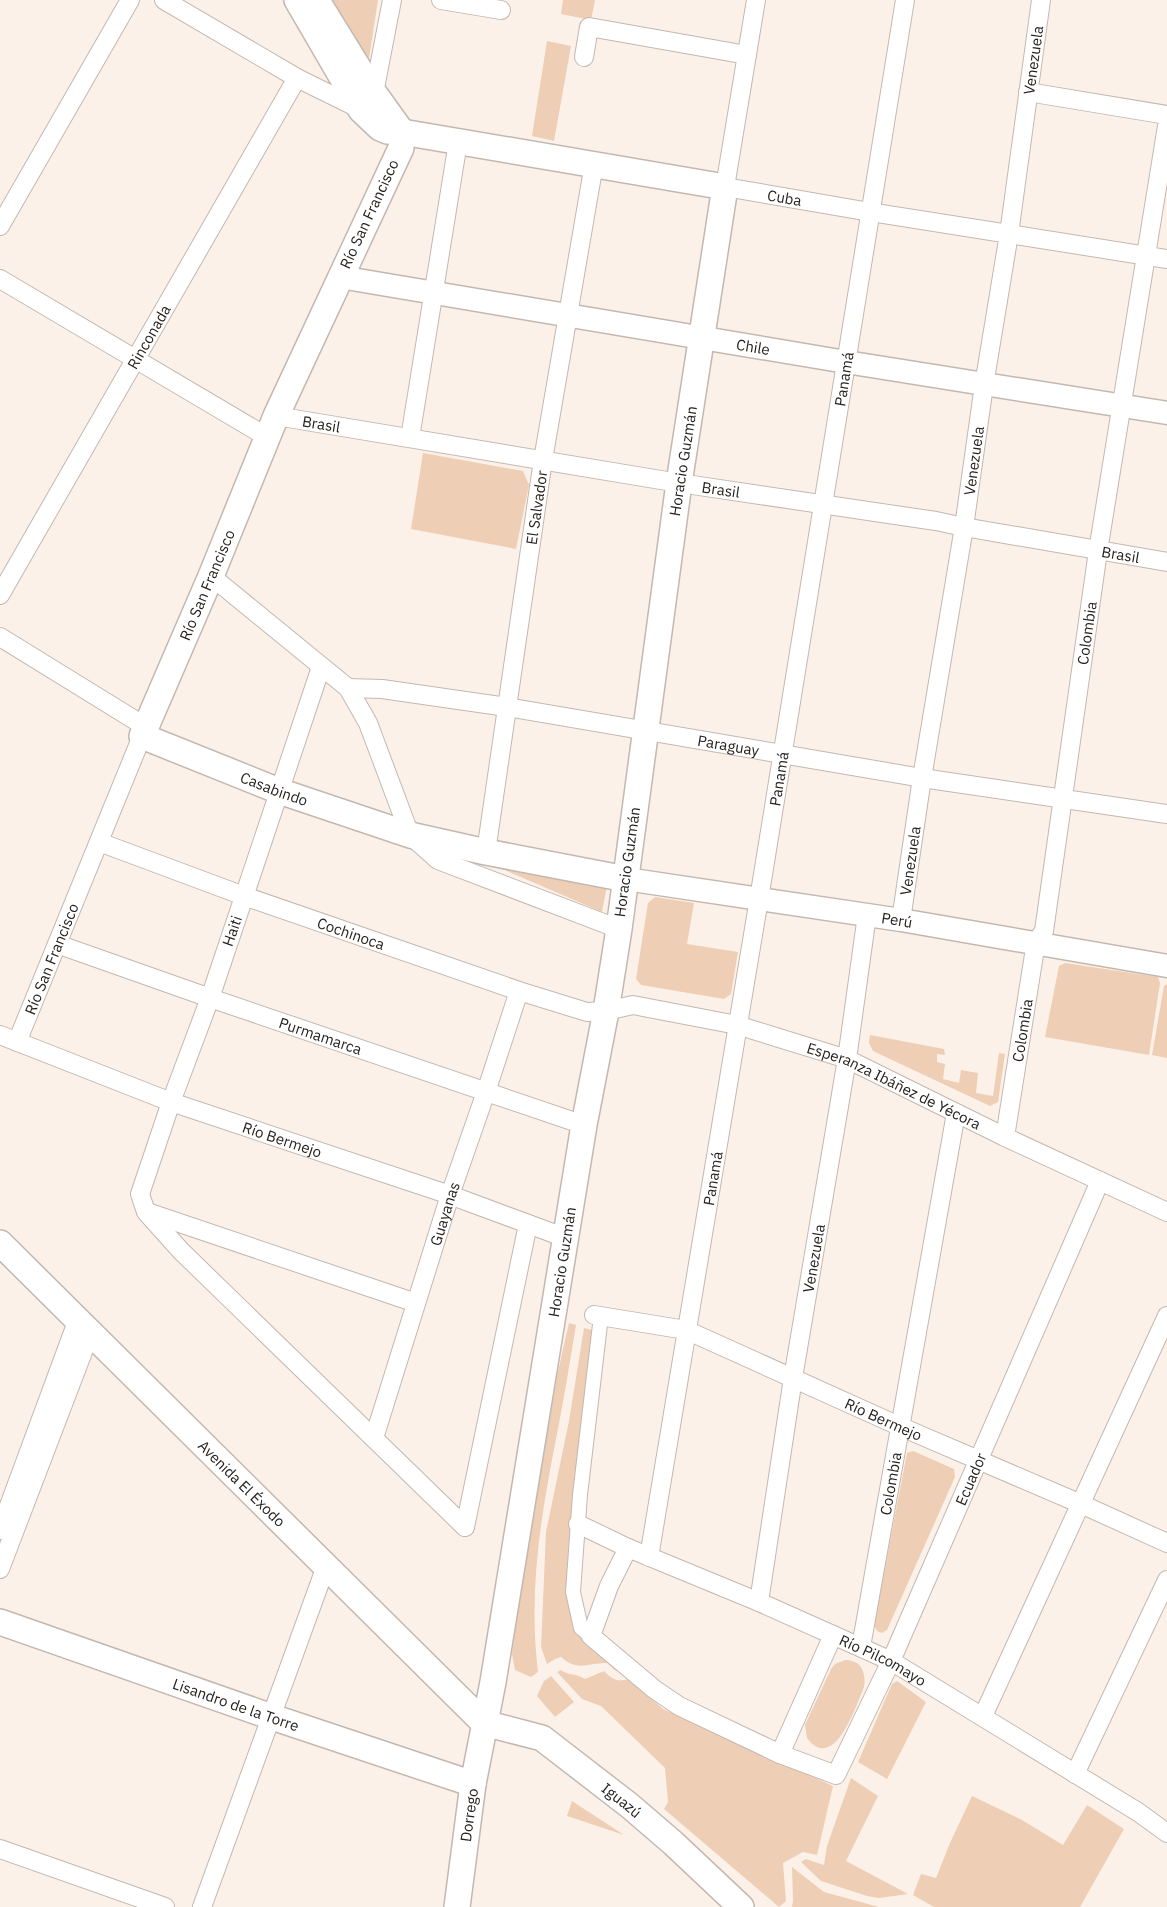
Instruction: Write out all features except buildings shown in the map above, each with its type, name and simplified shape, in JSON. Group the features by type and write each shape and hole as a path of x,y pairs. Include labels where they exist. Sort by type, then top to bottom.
{"main road":[{"path":"297,0 368,101 402,132"},
{"path":"316,0 368,101"},
{"name":"Cuba","path":"402,132 725,187"},
{"name":"Río San Francisco","path":"144,732 272,427 401,148 402,132"},
{"name":"Horacio Guzmán","path":"484,1722 493,1682 584,1125 606,1011 626,879 644,730 679,484 725,187"},
{"name":"Casabindo","path":"144,732 280,791 410,835 626,879"},
{"name":"Avenida El Éxodo","path":"0,1243 484,1722"},
{"name":"Lisandro de la Torre","path":"0,1622 272,1717 473,1784"},
{"path":"444,1681 477,1693 493,1682"},
{"name":"Dorrego","path":"457,1907 473,1784 484,1722"},
{"name":"Iguazú","path":"484,1722 542,1738 630,1806 673,1843 741,1907"}],"street":[{"path":"0,226 130,0"},
{"path":"164,0 297,78 368,101 392,0"},
{"path":"441,0 501,10"},
{"name":"Horacio Guzmán","path":"725,187 756,0"},
{"name":"Panamá","path":"649,1557 759,899 905,0"},
{"name":"Venezuela","path":"901,920 922,778 964,528 984,384 1010,234 1041,0"},
{"path":"584,57 589,28 747,55"},
{"name":"Rinconada","path":"0,596 297,78"},
{"path":"1028,92 1167,115"},
{"name":"Colombia","path":"1005,1137 1036,942 1044,931 1098,551 1167,126"},
{"path":"410,438 458,142"},
{"name":"El Salvador","path":"486,852 543,460 594,164"},
{"name":"Cuba","path":"725,187 1167,259"},
{"name":"Chile","path":"340,277 846,362 1167,413"},
{"path":"0,279 136,360 272,427"},
{"name":"Brasil","path":"272,427 410,438 679,484 936,521 964,528 1167,562"},
{"path":"211,576 348,688 368,723 410,835"},
{"path":"0,637 144,732"},
{"name":"Haiti","path":"146,1212 140,1194 171,1102 210,998 321,667"},
{"name":"Paraguay","path":"348,688 382,689 507,707 922,778 1167,814"},
{"name":"Río San Francisco","path":"16,1042 144,732"},
{"name":"Casabindo","path":"410,835 438,860 618,929"},
{"name":"Cochinoca","path":"99,842 244,896 519,991 587,1012 606,1011"},
{"name":"Perú","path":"626,879 901,920 1167,966"},
{"name":"Venezuela","path":"758,1602 793,1378 847,1059 868,915"},
{"name":"Purmamarca","path":"57,944 584,1125"},
{"name":"Guayanas","path":"374,1438 450,1195 519,991"},
{"name":"Esperanza Ibáñez de Yécora","path":"606,1011 633,1005 737,1025 847,1059 1005,1137 1167,1212"},
{"name":"Río Bermejo","path":"0,1035 171,1102 450,1195 566,1238"},
{"name":"Colombia","path":"861,1647 956,1113"},
{"name":"Ecuador","path":"780,1754 836,1775 891,1662 1100,1181"},
{"path":"146,1212 416,1303"},
{"path":"146,1212 181,1251 465,1527 528,1224"},
{"path":"598,1316 580,1495 573,1592 581,1628 654,1689 679,1706 780,1754 833,1635"},
{"name":"Río Bermejo","path":"598,1316 686,1330 899,1426 1167,1543"},
{"path":"983,1716 1167,1316"},
{"path":"0,1530 84,1325"},
{"path":"0,1569 84,1325"},
{"name":"Río Pilcomayo","path":"578,1524 628,1548 758,1602 891,1662 923,1683 983,1716 1138,1812 1167,1833"},
{"path":"591,1636 609,1586 628,1548"},
{"path":"202,1907 326,1566"},
{"path":"1075,1774 1167,1580"},
{"path":"0,1849 165,1907"}],"shaded area":[{"path":"325,0 378,0 368,65"},
{"path":"563,0 595,0 591,20 561,14"},
{"path":"547,41 571,46 554,141 532,136"},
{"path":"423,453 523,471 529,485 516,549 411,529"},
{"path":"493,865 607,886 602,912"},
{"path":"655,897 694,903 687,944 738,952 731,994 724,999 641,985 636,979 648,903"},
{"path":"1065,963 1158,977 1160,983 1149,1055 1045,1037 1059,966"},
{"path":"1167,984 1167,1058 1152,1055 1164,986"},
{"path":"870,1035 944,1049 945,1055 937,1054 937,1062 945,1064 943,1079 959,1083 961,1070 978,1073 976,1093 993,1096 999,1053 1005,1054 998,1102 990,1106 873,1051 869,1043"},
{"path":"569,1323 576,1325 541,1523 534,1612 538,1672 531,1677 515,1670 512,1654 536,1488"},
{"path":"584,1328 592,1330 568,1552 567,1588 573,1628 618,1670 616,1671 607,1663 583,1666 567,1662 561,1657 547,1664 541,1647 546,1532 569,1421"},
{"path":"913,1451 954,1469 955,1477 887,1630 882,1633 877,1631 874,1625 907,1453"},
{"path":"845,1660 855,1662 862,1668 864,1687 843,1733 835,1743 826,1748 817,1747 807,1738 805,1725 831,1669 835,1664"},
{"path":"561,1670 585,1679 604,1671 615,1680 629,1679 663,1709 833,1786 817,1855 803,1852 783,1863 786,1901 779,1907 664,1809 668,1802 665,1768 601,1706 582,1699 557,1672"},
{"path":"551,1676 574,1702 555,1717 537,1696 544,1681"},
{"path":"897,1681 926,1702 887,1779 858,1762 892,1684"},
{"path":"851,1778 878,1796 846,1861 908,1894 879,1898 867,1896 821,1881 801,1862 806,1859 824,1865 827,1846"},
{"path":"972,1796 1022,1820 1063,1845 1087,1805 1124,1829 1080,1907 934,1907 913,1895 921,1874 936,1878"},
{"path":"572,1801 624,1835 567,1816"},
{"path":"792,1867 824,1892 879,1907 792,1907"}]}
